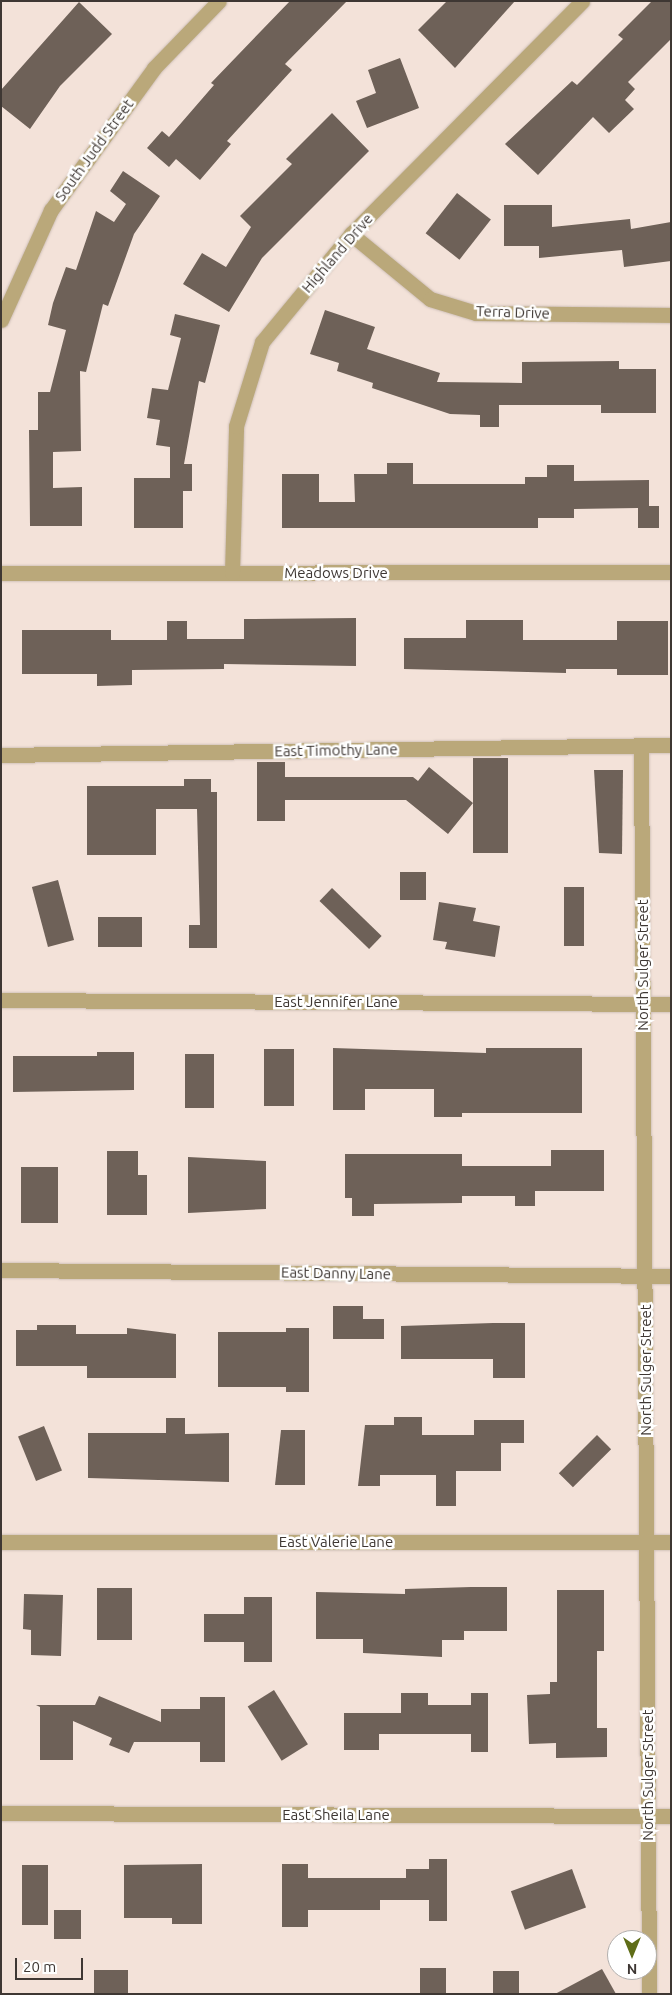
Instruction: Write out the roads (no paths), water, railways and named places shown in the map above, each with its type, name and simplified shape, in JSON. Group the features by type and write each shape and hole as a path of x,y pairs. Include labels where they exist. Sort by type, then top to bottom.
{"street":[{"name":"South Judd Street","path":"1,320 51,210 154,68 219,1"},
{"name":"Highland Drive","path":"232,573 236,426 262,342 351,234 582,1"},
{"name":"Terra Drive","path":"351,234 430,299 476,313 671,315"},
{"name":"Meadows Drive","path":"1,573 671,572"},
{"name":"East Timothy Lane","path":"1,755 671,745"},
{"name":"North Sulger Street","path":"641,746 650,1994"},
{"name":"East Jennifer Lane","path":"1,1000 671,1004"},
{"name":"East Danny Lane","path":"1,1270 671,1276"},
{"name":"East Valerie Lane","path":"1,1542 671,1542"},
{"name":"East Sheila Lane","path":"1,1813 671,1816"}]}
